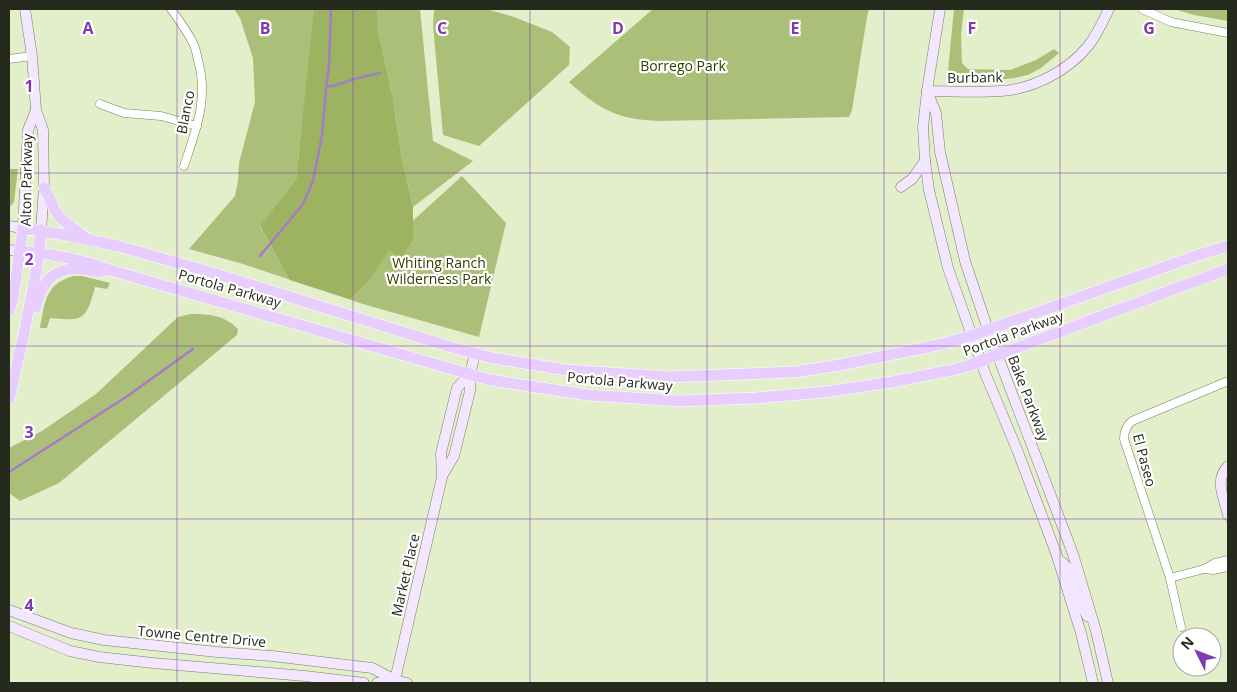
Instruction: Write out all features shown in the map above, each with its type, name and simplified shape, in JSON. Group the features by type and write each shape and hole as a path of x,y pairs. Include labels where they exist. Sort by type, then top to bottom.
{"main road":[{"name":"Alton Parkway","path":"9,399 39,253 44,188 43,130 36,110 32,56 25,9"},
{"path":"940,9 923,127 929,190 948,268 971,336 1056,553 1081,633 1092,683"},
{"name":"Burbank","path":"927,91 1002,91 1027,86 1042,80 1063,69 1081,54 1090,44 1109,9"},
{"name":"Bake Parkway","path":"927,91 936,114 940,152 965,261 988,330 1073,554 1096,631 1108,683"},
{"name":"Alton Parkway","path":"9,311 13,299 24,228 28,130 36,110"},
{"path":"929,190 932,162 930,139 936,114"},
{"path":"900,187 912,179 925,161"},
{"path":"44,188 50,196 58,215 86,238"},
{"name":"Portola Parkway","path":"9,226 86,238 118,246 210,272 475,354 566,370 669,377 794,372 840,365 942,344 971,336 1228,246"},
{"name":"Portola Parkway","path":"9,250 39,253 98,265 490,380 588,395 680,401 756,398 825,392 892,382 952,370 968,366 1228,269"},
{"path":"23,338 31,329 38,297 43,286 54,275 78,269 98,272 110,270"},
{"name":"Market Place","path":"395,680 442,477 454,456 470,391 470,374 475,354"},
{"path":"1228,466 1221,476 1220,486 1228,515"},
{"path":"1056,553 1067,567 1080,603 1096,631"},
{"name":"Towne Centre Drive","path":"9,610 71,633 104,640 272,656 372,668 395,680 407,683"},
{"path":"9,626 70,651 99,657 364,683"},
{"name":"Towne Centre Drive","path":"378,683 395,680"}],"street":[{"name":"Blanco","path":"171,9 195,47 201,69 203,93 197,126 184,166"},
{"path":"1142,9 1172,22 1228,32"},
{"path":"9,59 32,56"},
{"path":"100,104 124,113 161,116 197,126"},
{"name":"El Paseo","path":"1181,627 1170,578 1124,439 1124,432 1127,425 1132,421 1228,380"},
{"path":"1170,578 1228,560"},
{"path":"1204,569 1213,570 1228,567"}],"green space":[{"name":"Whiting Ranch Wilderness Park","path":"234,9 353,9 395,237 462,176 506,223 479,337 363,304 243,264 189,249 235,196 239,163 255,102 253,58 240,18","holes":["301,133 315,199 281,263 260,227 296,180"]},
{"path":"314,9 377,9 377,25 413,207 413,240 401,258 389,250 371,278 350,299 290,280 260,226 296,180"},
{"path":"377,9 420,9 433,141 473,161 413,207 377,25"},
{"path":"436,9 486,9 514,17 552,32 570,47 569,65 479,146 443,135 433,25 434,11"},
{"name":"Borrego Park","path":"653,9 869,9 852,110 849,117 659,121 638,119 622,116 605,109 590,100 569,82"},
{"path":"954,9 964,9 961,34 962,63 968,69 1010,70 1036,60 1054,49 1059,53 1041,68 1028,75 982,82 957,82 948,71"},
{"path":"1174,9 1228,9 1228,21 1194,15"},
{"path":"9,169 18,169 14,202 9,208"},
{"path":"82,276 110,283 107,289 95,287 89,307 82,316 70,319 50,318 47,328 40,328 48,295 57,284 64,279"},
{"path":"191,314 222,318 238,329 237,335 59,483 20,501 9,493 9,448 42,431 96,394 178,317"}],"waterway":[{"path":"260,256 303,204 313,181 322,135 329,67 331,9"},
{"path":"326,87 380,73"},
{"path":"9,472 126,397 193,349"}]}
